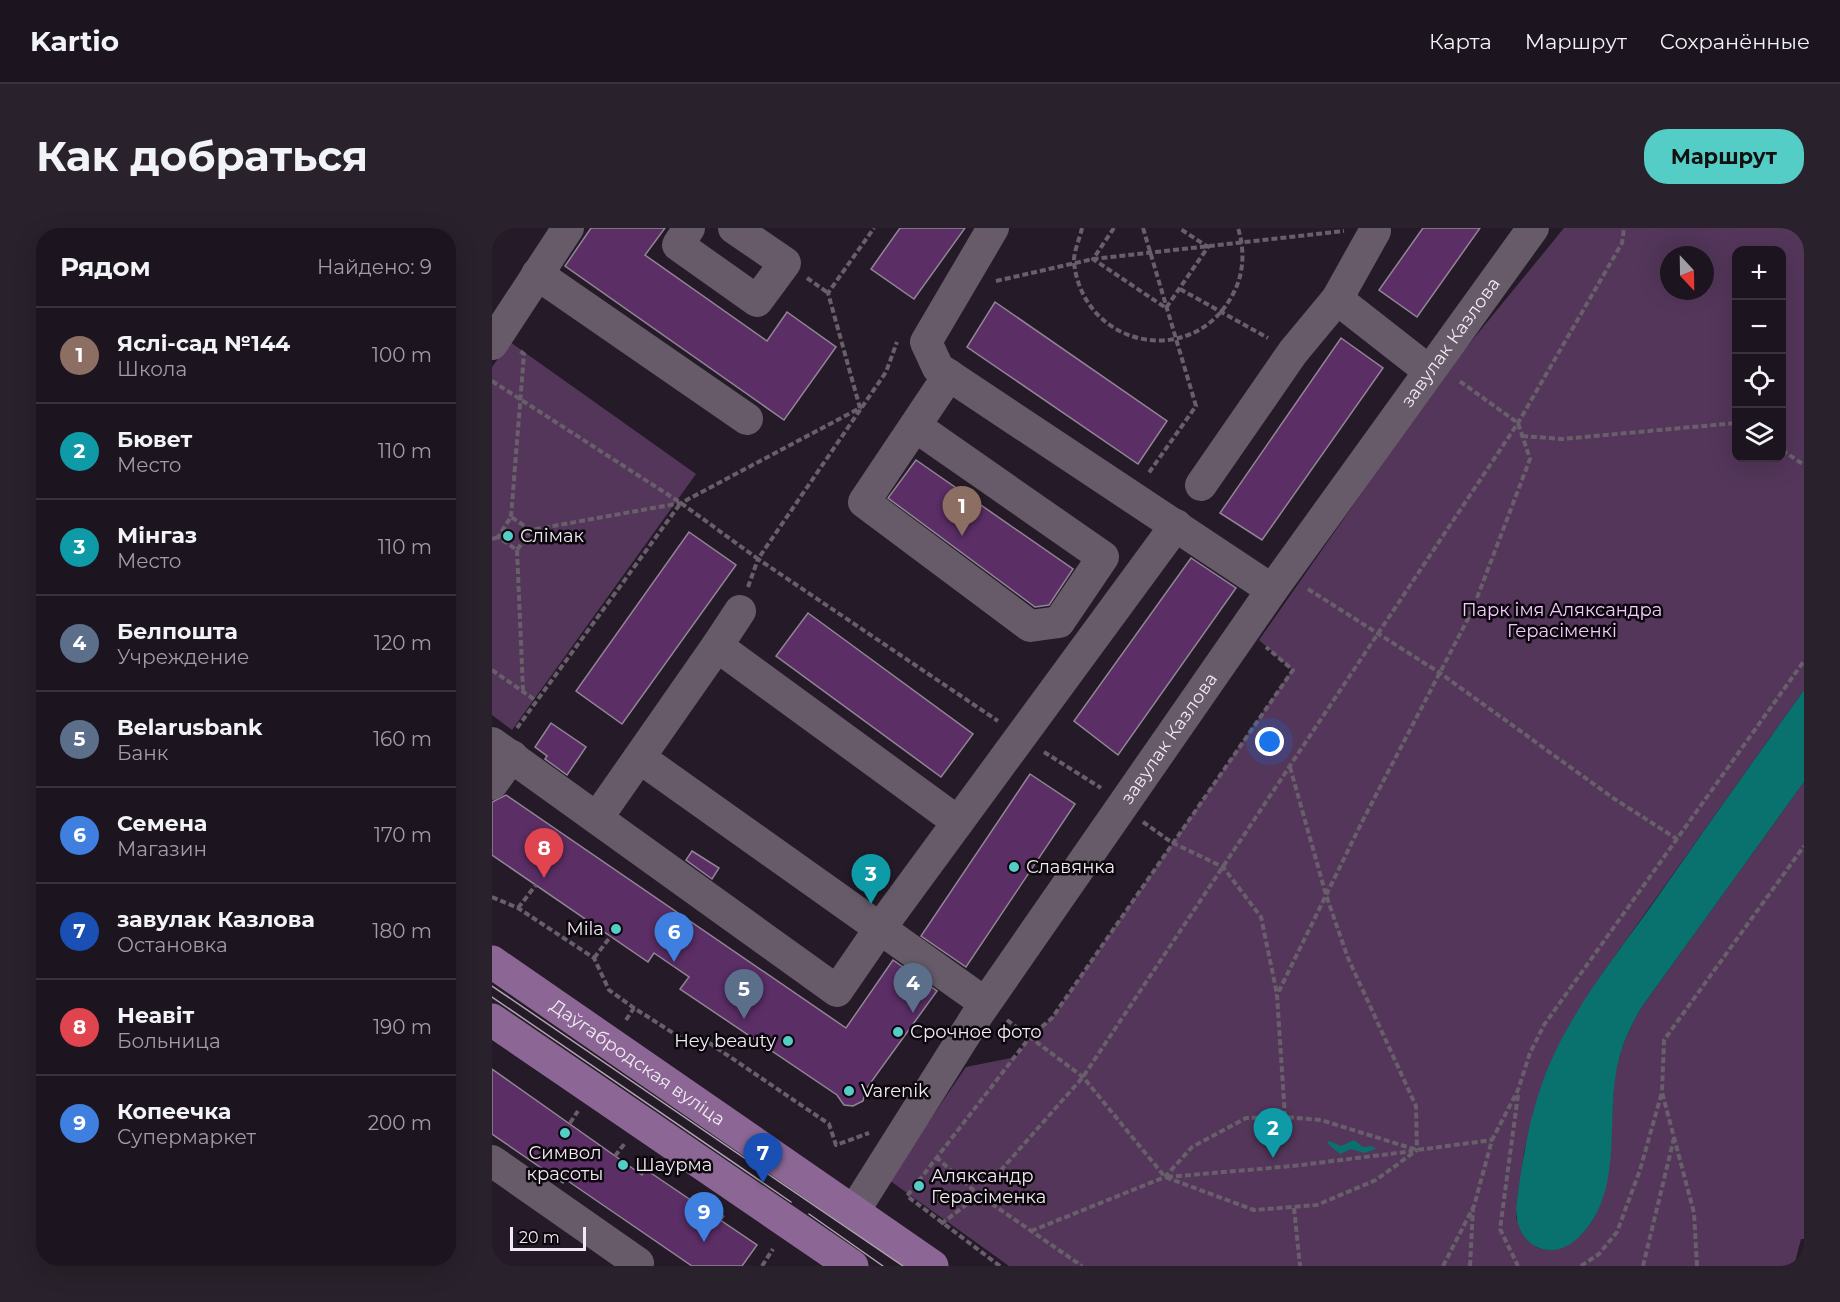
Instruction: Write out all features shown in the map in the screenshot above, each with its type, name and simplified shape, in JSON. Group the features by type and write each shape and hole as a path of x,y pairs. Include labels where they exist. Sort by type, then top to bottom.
{"main road":[{"name":"Даўгабродская вуліца","path":"492,962 932,1266"},
{"path":"492,1020 842,1263"},
{"name":"завулак Казлова","path":"842,1263 854,1211"}],"street":[{"path":"497,326 537,274 568,228"},
{"path":"689,228 678,245 757,301 785,263 735,228"},
{"path":"993,228 926,342 938,368 1176,525 1278,581"},
{"name":"завулак Казлова","path":"854,1211 1113,799 1278,581 1533,228"},
{"path":"1201,485 1293,352 1337,299 1374,229"},
{"path":"537,274 747,419"},
{"path":"1337,299 1431,367"},
{"path":"915,426 1103,557 1059,622 1030,626 864,502 949,375"},
{"path":"492,784 502,750 837,991 881,927 1176,525"},
{"path":"597,818 740,611"},
{"path":"717,646 958,822"},
{"path":"640,758 985,1003"},
{"path":"492,1161 638,1263 636,1266"}],"path":[{"path":"860,408 828,293 874,228"},
{"path":"1082,228 1073,262 1083,297 1107,324 1140,340 1176,340 1203,330 1224,312 1241,279 1243,242 1238,228"},
{"path":"1093,259 1114,228"},
{"path":"1143,228 1196,406 1144,480"},
{"path":"1179,228 1208,247"},
{"path":"941,1224 979,1195 1083,1077 1518,423 1622,243 1624,228"},
{"path":"954,291 1093,259 1327,231 1374,229"},
{"path":"1166,308 1208,247"},
{"path":"1093,259 1166,308"},
{"path":"1180,289 1293,352"},
{"path":"740,611 758,559 886,372 897,340"},
{"path":"492,539 498,537 511,517 524,354"},
{"path":"1277,995 1472,611 1530,459 1518,423 1431,367"},
{"path":"492,381 681,503 758,559 1113,799 1171,842 1222,867 1261,917 1277,995 1285,1117"},
{"path":"511,517 531,530 681,503 860,408"},
{"path":"1522,436 1562,439 1732,423"},
{"path":"1786,453 1804,465"},
{"path":"502,750 535,700 681,503"},
{"path":"523,690 517,550 531,530"},
{"path":"498,537 517,550"},
{"path":"1278,581 1377,634 1440,673 1613,798 1677,839"},
{"path":"1000,1266 941,1224 907,1196 1030,1037 1052,1018 1171,842 1293,670 1259,640"},
{"path":"1470,1266 1474,1206 1492,1140 1518,1090 1530,1053 1544,1025 1804,662"},
{"path":"492,670 535,700"},
{"path":"1289,766 1326,895 1348,958 1416,1106 1417,1150"},
{"path":"1581,1266 1599,1254 1617,1232 1640,1170 1662,1092 1664,1040 1804,846"},
{"path":"518,908 536,885"},
{"path":"492,897 518,908 594,958 609,990 681,1038 705,1040 829,1124 836,1145 878,1129"},
{"path":"594,958 611,936"},
{"path":"985,1003 1083,1077 1165,1177 1254,1210 1317,1205 1376,1180 1417,1150"},
{"path":"1518,1090 1500,1229 1518,1266"},
{"path":"1662,1092 1694,1213 1697,1266"},
{"path":"570,1123 579,1110"},
{"path":"1165,1177 1191,1147 1246,1118 1285,1117 1321,1120 1417,1150"},
{"path":"1643,1266 1674,1137"},
{"path":"1031,1231 1165,1177 1293,1166 1492,1140"},
{"path":"615,1156 625,1142"},
{"path":"936,1157 979,1195 1082,1266"},
{"path":"1443,1266 1474,1206"},
{"path":"1294,1208 1300,1266"},
{"path":"720,1220 724,1214"},
{"path":"762,1266 774,1249"}],"green space":[{"name":"Парк імя Аляксандра Герасіменкі","path":"1564,228 1804,228 1804,690 1602,974 1569,1026 1555,1055 1534,1111 1524,1152 1516,1218 1536,1247 1553,1250 1570,1243 1586,1229 1598,1211 1609,1167 1615,1076 1632,1024 1641,1008 1804,782 1804,1239 1801,1239 1794,1266 1009,1266 889,1180 966,1067 1016,1057 1030,1037 1052,1018 1292,670 1259,640 1447,371"},
{"path":"510,342 696,474 512,730 492,715 492,367"}],"shaded area":[{"path":"1804,690 1804,782 1641,1008 1626,1039 1616,1073 1607,1182 1592,1222 1577,1239 1565,1247 1553,1250 1533,1245 1519,1227 1517,1201 1530,1126 1538,1096 1564,1035 1604,971"},
{"path":"1354,1140 1363,1147 1372,1146 1376,1149 1364,1153 1351,1149 1340,1154 1327,1143 1329,1141 1341,1146"}],"building":[{"path":"591,228 665,228 645,255 767,341 787,312 836,347 784,420 565,266"},
{"path":"900,228 965,228 914,299 871,269"},
{"path":"1423,228 1480,228 1417,317 1379,290"},
{"path":"995,302 1167,421 1138,464 967,347"},
{"path":"1341,338 1383,368 1262,540 1220,513"},
{"path":"916,460 1073,569 1049,605 1035,607 888,498"},
{"path":"689,532 736,565 622,724 576,691"},
{"path":"1191,558 1236,588 1118,755 1074,721"},
{"path":"808,613 973,734 941,777 776,656"},
{"path":"551,723 586,747 567,775 545,759 547,756 535,747"},
{"path":"1030,774 1075,804 966,967 921,936"},
{"path":"506,795 846,1028 893,960 937,991 866,1089 863,1101 853,1106 844,1105 837,1095 680,989 689,977 654,953 648,962 492,855 492,802"},
{"path":"692,851 719,868 712,879 686,860"},
{"path":"492,1069 642,1175 645,1169 757,1245 742,1266 692,1266 565,1179 563,1183 492,1134"}],"tram line":[{"path":"492,986 903,1266"},
{"path":"492,997 791,1202"},
{"path":"809,1214 883,1266"}],"place":[{"name":"Слімак","path":"508,536"},
{"name":"Яслі-сад №144","path":"962,536"},
{"name":"Славянка","path":"1014,867"},
{"name":"Неавіт","path":"544,878"},
{"name":"Мінгаз","path":"871,904"},
{"name":"Mila","path":"616,929"},
{"name":"Семена","path":"674,962"},
{"name":"Белпошта","path":"913,1013"},
{"name":"Belarusbank","path":"744,1019"},
{"name":"Срочное фото","path":"898,1032"},
{"name":"Hey beauty","path":"788,1041"},
{"name":"Varenik","path":"849,1091"},
{"name":"Символ красоты","path":"565,1133"},
{"name":"Бювет","path":"1273,1158"},
{"name":"Шаурма","path":"623,1165"},
{"name":"завулак Казлова","path":"763,1183"},
{"name":"Аляксандр Герасіменка","path":"919,1186"},
{"name":"Копеечка","path":"704,1242"}]}
